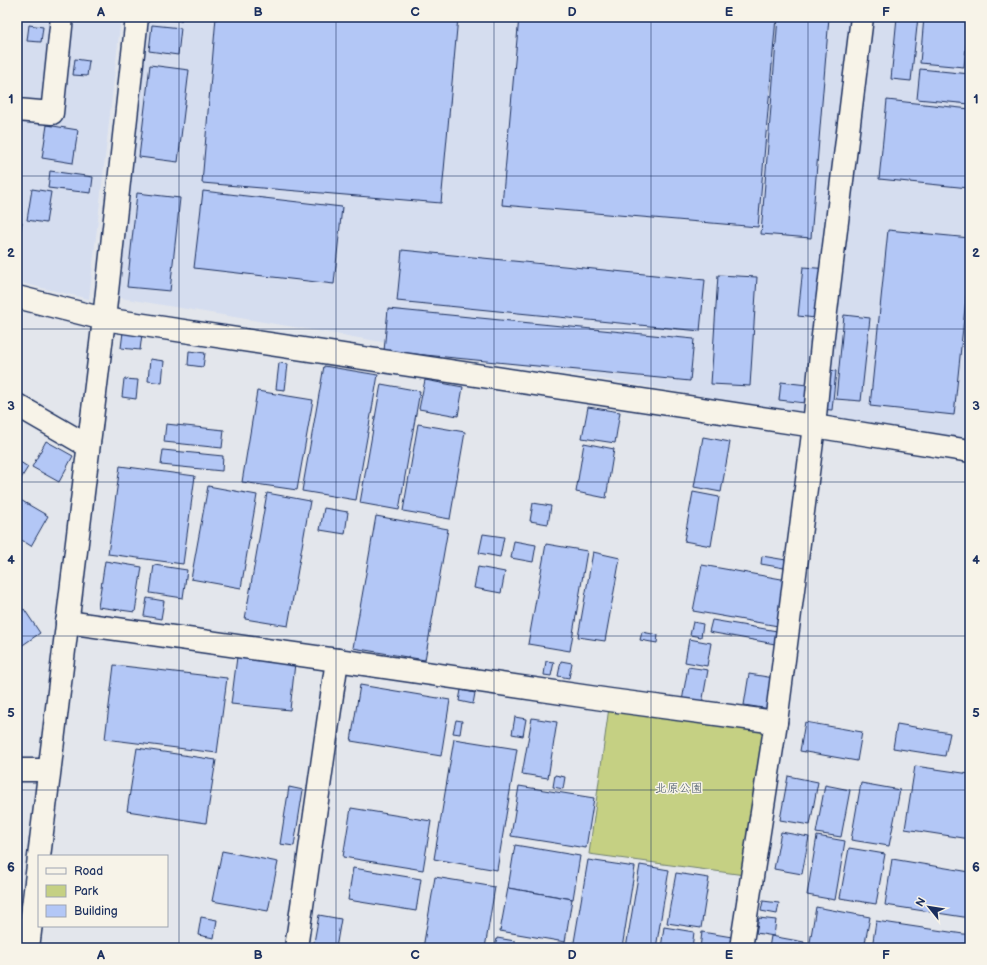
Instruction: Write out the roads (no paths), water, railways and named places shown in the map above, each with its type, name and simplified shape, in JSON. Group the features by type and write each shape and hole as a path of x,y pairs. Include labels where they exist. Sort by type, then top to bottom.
{"street":[{"path":"17,110 52,113 62,17"},
{"path":"39,855 104,319 137,17"},
{"path":"741,948 776,722 814,426 822,344 862,17"},
{"path":"17,297 104,319 814,426 970,451"},
{"path":"19,409 88,446"},
{"path":"67,622 610,700 776,722"},
{"path":"296,948 337,660"},
{"path":"17,770 49,770"},
{"path":"28,948 38,863"}],"park label":[{"name":"北原公園","path":"679,788"}]}
